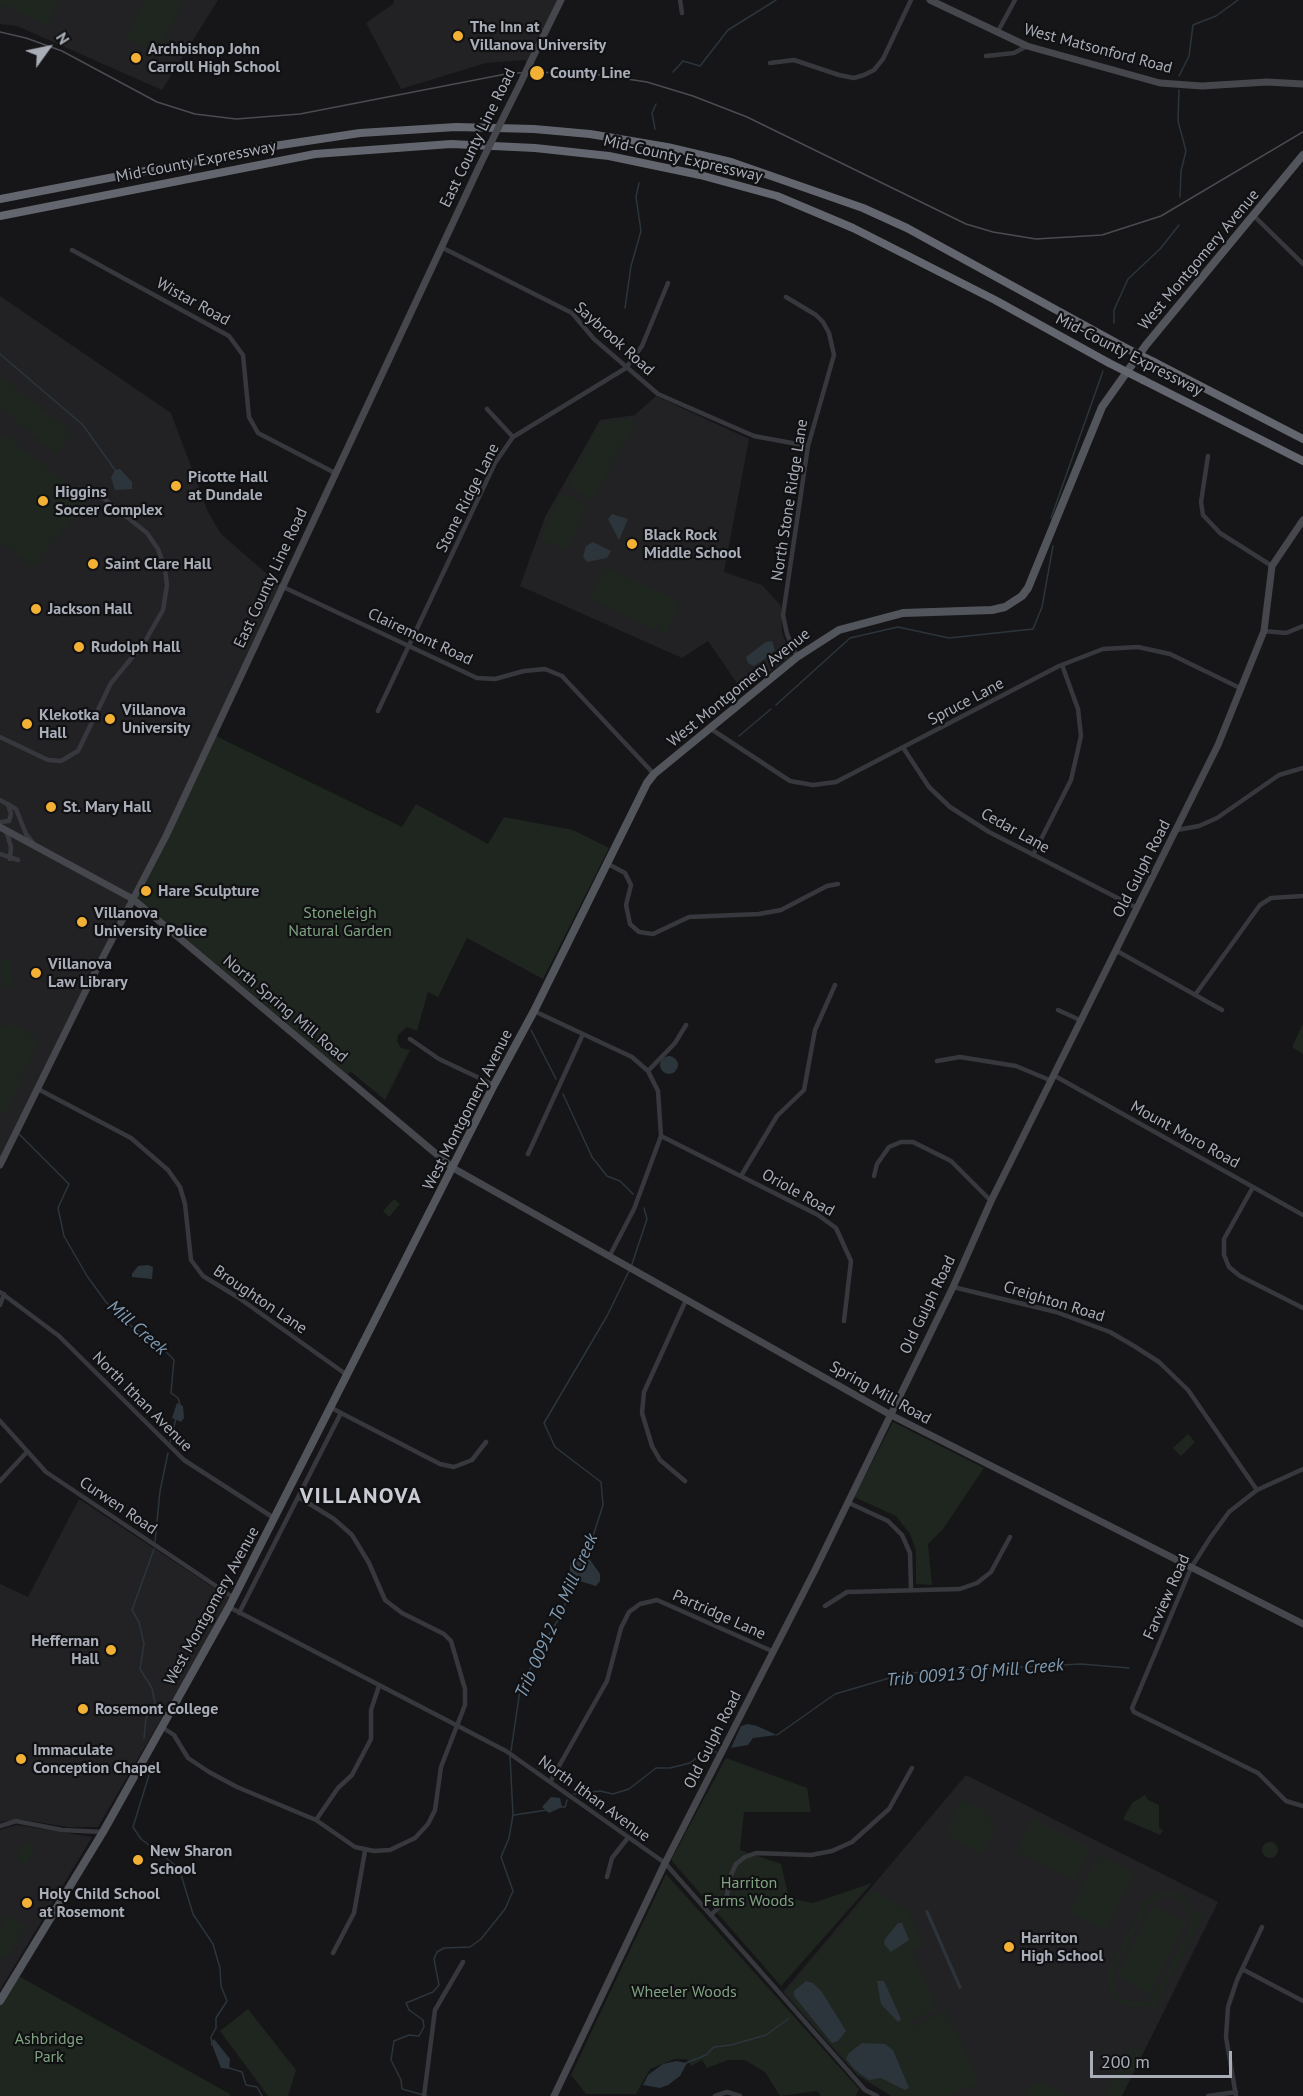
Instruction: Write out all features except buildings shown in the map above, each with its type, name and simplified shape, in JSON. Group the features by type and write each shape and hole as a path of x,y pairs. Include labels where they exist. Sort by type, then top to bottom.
{"highway":[{"name":"Mid-County Expressway","path":"0,199 273,146 360,133 456,127 534,129 590,134 657,145 731,162 864,208 907,228 1122,346 1303,439"},
{"name":"Mid-County Expressway","path":"0,216 315,153 451,144 535,148 609,156 700,175 777,196 863,233 995,300 1109,363 1303,461"}],"main road":[{"name":"West Montgomery Avenue","path":"0,2001 103,1832 234,1598 654,774 797,657 839,630 903,613 992,610 1005,607 1022,596 1028,588 1102,407 1146,345 1303,155"}],"street":[{"name":"East County Line Road","path":"0,1165 132,899 166,836 441,247 561,0"},
{"path":"680,0 682,13"},
{"path":"770,63 794,60 839,75 854,78 864,75 874,70 883,59 911,0"},
{"name":"West Matsonford Road","path":"930,0 1027,46 1160,83 1202,86 1267,82 1303,84"},
{"path":"997,33 1015,0"},
{"path":"986,56 1014,52 1027,46"},
{"path":"1253,215 1303,264"},
{"name":"Saybrook Road","path":"441,247 572,313 594,339 657,394 754,436 808,446"},
{"name":"Wistar Road","path":"72,250 229,336 243,355 249,417 258,433 335,473"},
{"name":"Stone Ridge Lane","path":"378,711 495,463 513,437 626,368 642,346 668,283"},
{"name":"North Stone Ridge Lane","path":"786,297 816,315 830,333 833,345 833,365 817,409 808,446 783,615 787,634 797,657"},
{"path":"487,409 513,437"},
{"path":"1208,456 1201,502 1203,515 1220,533 1272,566"},
{"path":"0,737 48,760 60,761 78,751 111,683 144,643 163,610 167,585 165,569 158,549 147,533 97,493"},
{"name":"Old Gulph Road","path":"554,2096 665,1863 774,1652 953,1287 991,1201 1177,830 1242,689 1264,632 1272,566 1303,520"},
{"name":"Clairemont Road","path":"281,586 477,678 495,679 524,671 545,669 562,676 654,774"},
{"path":"1264,632 1286,633 1303,626"},
{"name":"Spruce Lane","path":"711,729 790,781 813,785 836,782 1062,665 1104,649 1138,647 1170,654 1242,689"},
{"path":"1032,855 1071,780 1082,736 1072,688 1062,665"},
{"name":"Cedar Lane","path":"904,748 929,787 950,807 989,832 1137,908"},
{"path":"1177,830 1199,826 1217,818 1279,775 1303,768"},
{"path":"0,800 16,809 26,834 36,845"},
{"path":"0,822 9,820 11,814 8,804"},
{"path":"3,829 11,847 10,859"},
{"name":"North Spring Mill Road","path":"3,829 132,899 453,1168"},
{"path":"0,854 18,860"},
{"path":"608,864 625,873 632,885 626,905 630,924 639,932 653,934 689,917 759,915 781,910 827,886 838,884"},
{"path":"1196,995 1260,905 1271,898 1302,896"},
{"path":"1117,951 1222,1010"},
{"path":"741,1176 777,1116 804,1090 815,1030 835,985"},
{"path":"1058,1010 1082,1021"},
{"path":"534,1011 632,1057 648,1071 658,1091 661,1136 634,1209 609,1257"},
{"path":"648,1071 675,1043 686,1025"},
{"path":"528,1154 583,1034"},
{"path":"410,1039 439,1059 494,1085"},
{"name":"Mount Moro Road","path":"937,1061 960,1057 1016,1066 1053,1079 1303,1215"},
{"name":"Broughton Lane","path":"38,1089 131,1138 168,1170 180,1187 185,1204 191,1260 203,1276 239,1298 347,1375"},
{"name":"Oriole Road","path":"661,1136 818,1215 836,1228 851,1261 844,1321"},
{"path":"874,1176 880,1157 890,1147 901,1142 913,1142 951,1161 991,1201"},
{"name":"Spring Mill Road","path":"453,1168 889,1414 1301,1623"},
{"path":"1253,1187 1224,1239 1224,1255 1229,1267 1240,1276 1303,1308"},
{"name":"Creighton Road","path":"953,1287 1056,1312 1110,1332 1159,1362 1188,1390 1257,1490"},
{"path":"0,1305 2,1293"},
{"name":"North Ithan Avenue","path":"2,1293 59,1336 184,1460 275,1519"},
{"path":"685,1481 660,1460 649,1438 642,1413 644,1392 686,1300"},
{"path":"330,1407 440,1464 451,1466 472,1460 486,1442"},
{"name":"West Montgomery Avenue","path":"239,1613 300,1498 341,1413"},
{"name":"Curwen Road","path":"0,1421 26,1453 46,1472 234,1598"},
{"path":"0,1481 26,1453"},
{"name":"Farview Road","path":"1303,1469 1257,1490 1228,1512 1191,1568 1132,1710 1258,1773 1286,1800 1303,1806"},
{"path":"161,1726 174,1735 188,1758 209,1772 237,1787 316,1820 349,1845 365,1851 386,1851 406,1843 428,1824 435,1810 441,1767 466,1698 449,1637 402,1613 385,1600 366,1556 352,1535 334,1519 300,1498"},
{"path":"847,1502 888,1521 902,1535 910,1553 911,1590"},
{"path":"825,1606 847,1592 960,1589 977,1583 991,1572 1010,1537"},
{"name":"Partridge Lane","path":"550,1782 607,1681 621,1628 629,1612 640,1604 657,1600 774,1652"},
{"name":"North Ithan Avenue","path":"229,1607 506,1751 627,1839 665,1863 865,2090 877,2096"},
{"path":"1301,1623 1303,1614"},
{"path":"316,1820 338,1788 352,1775 372,1739 371,1710 380,1686"},
{"path":"712,1914 726,1900 731,1875 736,1864 745,1857 756,1853 811,1855 832,1851 852,1842 889,1809 912,1768"},
{"path":"0,1826 16,1821 63,1830 103,1832"},
{"path":"607,1877 612,1858 627,1839"},
{"path":"333,1953 354,1913 365,1851"},
{"path":"1208,2096 1236,2094 1226,2037 1228,2007 1262,1927"},
{"path":"424,2096 435,2010 463,1962"},
{"path":"1242,1970 1303,2001"},
{"path":"861,2096 865,2090"},
{"path":"715,2096 727,2092 740,2096"}],"shaded area":[{"name":"Archbishop John Carroll High School","path":"0,0 218,0 162,90 17,26 0,24"},
{"name":"The Inn at Villanova University","path":"394,0 561,0 530,63 524,60 486,63 401,89 366,23 393,4"},
{"name":"Villanova University","path":"0,296 171,413 208,512 221,534 281,586 166,836 0,1165"},
{"name":"Black Rock Middle School","path":"656,396 749,439 724,572 762,585 781,606 782,633 792,656 743,692 708,641 682,658 520,586 545,517 600,420 635,415"},
{"path":"120,469 132,482 132,489 115,490 111,477 115,470"},
{"path":"612,514 628,519 619,540 608,519"},
{"path":"593,542 611,551 607,558 587,562 583,557 586,546"},
{"path":"772,641 775,650 769,656 754,666 748,663 746,657 766,642"},
{"path":"665,1056 673,1056 678,1061 676,1072 665,1074 660,1069 660,1061"},
{"path":"138,1266 153,1267 152,1279 132,1277"},
{"path":"177,1403 183,1406 184,1418 181,1422 172,1418"},
{"name":"Rosemont College","path":"79,1499 231,1599 98,1827 68,1827 19,1819 0,1822 0,1584 28,1597"},
{"path":"584,1551 600,1574 600,1581 596,1586 573,1579 570,1572 570,1563"},
{"path":"748,1724 777,1735 753,1738 748,1745 731,1748 741,1726"},
{"name":"Harriton High School","path":"966,1775 1218,1902 1122,2096 891,2096 857,2075 783,1992"},
{"path":"551,1797 560,1798 562,1807 549,1813 542,1807"},
{"name":"Holy Child School at Rosemont","path":"17,1825 92,1837 0,1990 0,1830"},
{"path":"928,1910 962,1988 959,1989 925,1911"},
{"path":"898,1923 902,1923 909,1940 891,1952 884,1944 885,1939"},
{"path":"806,1981 813,1983 822,1992 846,2031 838,2041 832,2043 794,1996 794,1991"},
{"path":"877,1981 884,1981 901,2019 898,2022 881,2004"},
{"path":"214,2039 230,2059 229,2069 221,2068 211,2042"},
{"path":"862,2043 885,2044 893,2050 909,2088 905,2090 881,2078 869,2080 855,2070 846,2059 848,2054"},
{"path":"676,2061 687,2063 680,2076 668,2085 660,2088 643,2085 648,2075 663,2064"}],"green space":[{"path":"0,0 59,0 47,26 0,4"},
{"path":"145,0 184,0 158,53 127,38"},
{"path":"0,375 73,434 56,454 0,408"},
{"path":"637,418 593,501 577,492 568,482 601,422"},
{"name":"Higgins Soccer Complex","path":"7,436 85,498 85,503 35,565 31,566 0,541 0,438"},
{"path":"560,493 587,505 567,551 540,539"},
{"path":"604,566 680,601 666,634 589,599"},
{"name":"Stoneleigh Natural Garden","path":"216,736 402,827 416,804 488,844 504,817 573,830 609,848 543,979 467,938 438,997 428,992 417,1031 407,1027 398,1035 397,1041 401,1048 410,1050 385,1100 350,1071 348,1075 138,898"},
{"path":"0,958 11,960 14,986 1,987"},
{"path":"11,1022 39,1040 6,1113 0,1115 0,1025 6,1028"},
{"path":"1303,1024 1303,1054 1292,1047"},
{"path":"394,1199 400,1204 389,1217 383,1211"},
{"path":"893,1422 984,1468 943,1529 928,1544 932,1585 916,1584 916,1551 910,1534 896,1516 854,1497"},
{"path":"1188,1434 1195,1442 1181,1456 1173,1448"},
{"name":"Harriton Farms Woods","path":"726,1758 807,1788 811,1812 744,1812 740,1850 781,1864 789,1898 813,1903 872,1883 781,1986 671,1860"},
{"path":"1145,1795 1148,1800 1159,1805 1159,1828 1163,1830 1160,1835 1123,1819 1132,1803"},
{"path":"962,1799 985,1810 993,1823 993,1835 981,1855 948,1836 947,1831"},
{"path":"1033,1819 1091,1848 1075,1880 1017,1851"},
{"path":"25,1841 36,1847 26,1866 15,1859"},
{"path":"1267,1842 1273,1842 1278,1850 1276,1856 1267,1858 1262,1853 1262,1847"},
{"path":"1099,1855 1134,1873 1105,1931 1069,1913"},
{"name":"Wheeler Woods","path":"666,1874 859,2089 856,2096 821,2096 817,2091 780,2096 765,2072 745,2060 728,2060 707,2068 702,2060 691,2066 687,2059 675,2059 650,2069 636,2094 586,2094 571,2075"},
{"path":"873,1889 907,1909 923,1944 911,1950 937,2009 913,2020 914,2025 909,2028 947,2011 979,2083 949,2096 893,2096 857,2074 785,1992"},
{"path":"1159,1892 1179,1894 1191,1904 1195,1916 1198,1911 1204,1914 1152,2012 1147,2010 1149,2005 1130,2007 1119,2002 1110,1992 1108,1972 1144,1903","holes":["1161,1897 1173,1897 1181,1901 1189,1912 1190,1927 1155,1993 1143,2002 1131,2002 1122,1998 1115,1989 1113,1973 1148,1906"]},
{"path":"1153,1906 1186,1923 1149,1994 1117,1977"},
{"path":"7,1915 26,1926 6,1960 0,1957 0,1928"},
{"name":"Ashbridge Park","path":"15,1974 230,2096 0,2096 0,2001"},
{"path":"248,2009 296,2070 288,2096 268,2096 220,2031"},
{"path":"1130,2047 1142,2053 1121,2096 1105,2096"},
{"path":"1034,2083 1048,2085 1067,2096 1023,2096"}],"waterway":[{"path":"673,72 683,61 700,66 728,30 776,0"},
{"path":"1179,76 1189,56 1193,25 1216,16 1238,0"},
{"path":"1179,90 1178,121 1186,151 1181,171 1180,197"},
{"path":"655,129 652,113 656,104"},
{"path":"625,308 631,266 641,231 636,197 639,183"},
{"path":"1114,323 1114,310 1128,279 1160,249 1179,225"},
{"path":"0,354 83,425 115,470"},
{"path":"1051,518 1103,371"},
{"path":"776,705 850,638 898,627 949,638 1033,629 1042,607 1053,546"},
{"path":"739,736 771,709"},
{"name":"Trib 00912 To Mill Creek","path":"531,1030 556,1079"},
{"name":"Trib 00912 To Mill Creek","path":"563,1094 592,1157 607,1176 620,1181 633,1194"},
{"name":"Mill Creek","path":"19,1134 69,1184 58,1208 64,1236 87,1276 106,1302 132,1327 158,1343 174,1360 171,1393 178,1398 180,1404"},
{"name":"Trib 00912 To Mill Creek","path":"631,1267 647,1219 644,1208"},
{"name":"Trib 00912 To Mill Creek","path":"587,1555 603,1505 601,1482 555,1447 544,1423 607,1316 629,1271"},
{"name":"Mill Creek","path":"170,1442 176,1418"},
{"name":"Mill Creek","path":"155,1542 160,1491 168,1453"},
{"name":"Mill Creek","path":"144,1738 146,1718 155,1703 152,1688 140,1669 144,1644 139,1622 132,1610 154,1549"},
{"name":"Trib 00912 To Mill Creek","path":"511,1751 520,1690 541,1647 560,1617 574,1581"},
{"name":"Trib 00913 Of Mill Creek","path":"777,1735 835,1694 893,1677 920,1672 1081,1664 1129,1668"},
{"name":"Trib 00913 Of Mill Creek","path":"574,1794 600,1791 613,1794 629,1789 656,1768 670,1768 690,1763 706,1750 716,1752"},
{"name":"Trib 00912 To Mill Creek","path":"427,2096 402,2089 401,2080 391,2060 394,2041 409,2035 419,2036 424,2027 423,2020 409,2010 406,2003 433,1992 439,1985 434,1959 437,1952 444,1948 470,1947 481,1939 505,1909 513,1891 501,1857 509,1838 513,1815 510,1756"},
{"name":"Mill Creek","path":"153,1762 133,1827 141,1839 179,1868 193,1914 213,1944 220,1968 221,1986 227,2001 216,2018 216,2028 211,2037 212,2045"},
{"name":"Trib 00913 Of Mill Creek","path":"561,1807 565,1807 567,1800"},
{"name":"Trib 00913 Of Mill Creek","path":"514,1815 547,1810"},
{"path":"686,2063 706,2055 714,2047 731,2045 766,2035 788,2019"},
{"name":"Mill Creek","path":"229,2068 242,2072 246,2085 257,2087 262,2096"}],"tram line":[{"path":"0,32 26,38 62,51 157,102 195,114 236,119 300,114 511,73 580,72 647,82 693,96 747,117 966,224 993,232 1036,239 1102,235 1161,216 1303,132"}],"place":[{"name":"The Inn at Villanova University","path":"458,36"},
{"name":"Archbishop John Carroll High School","path":"136,58"},
{"name":"County Line","path":"537,73"},
{"name":"Picotte Hall at Dundale","path":"176,486"},
{"name":"Higgins Soccer Complex","path":"43,501"},
{"name":"Black Rock Middle School","path":"632,544"},
{"name":"Saint Clare Hall","path":"93,564"},
{"name":"Jackson Hall","path":"36,609"},
{"name":"Rudolph Hall","path":"79,647"},
{"name":"Villanova University","path":"110,719"},
{"name":"Klekotka Hall","path":"27,724"},
{"name":"St. Mary Hall","path":"51,807"},
{"name":"Hare Sculpture","path":"146,891"},
{"name":"Villanova University Police","path":"82,922"},
{"name":"Villanova Law Library","path":"36,973"},
{"name":"Heffernan Hall","path":"111,1650"},
{"name":"Rosemont College","path":"83,1709"},
{"name":"Immaculate Conception Chapel","path":"21,1759"},
{"name":"New Sharon School","path":"138,1860"},
{"name":"Holy Child School at Rosemont","path":"27,1903"},
{"name":"Harriton High School","path":"1009,1947"}],"district":[{"name":"VILLANOVA","path":"361,1497"}]}
